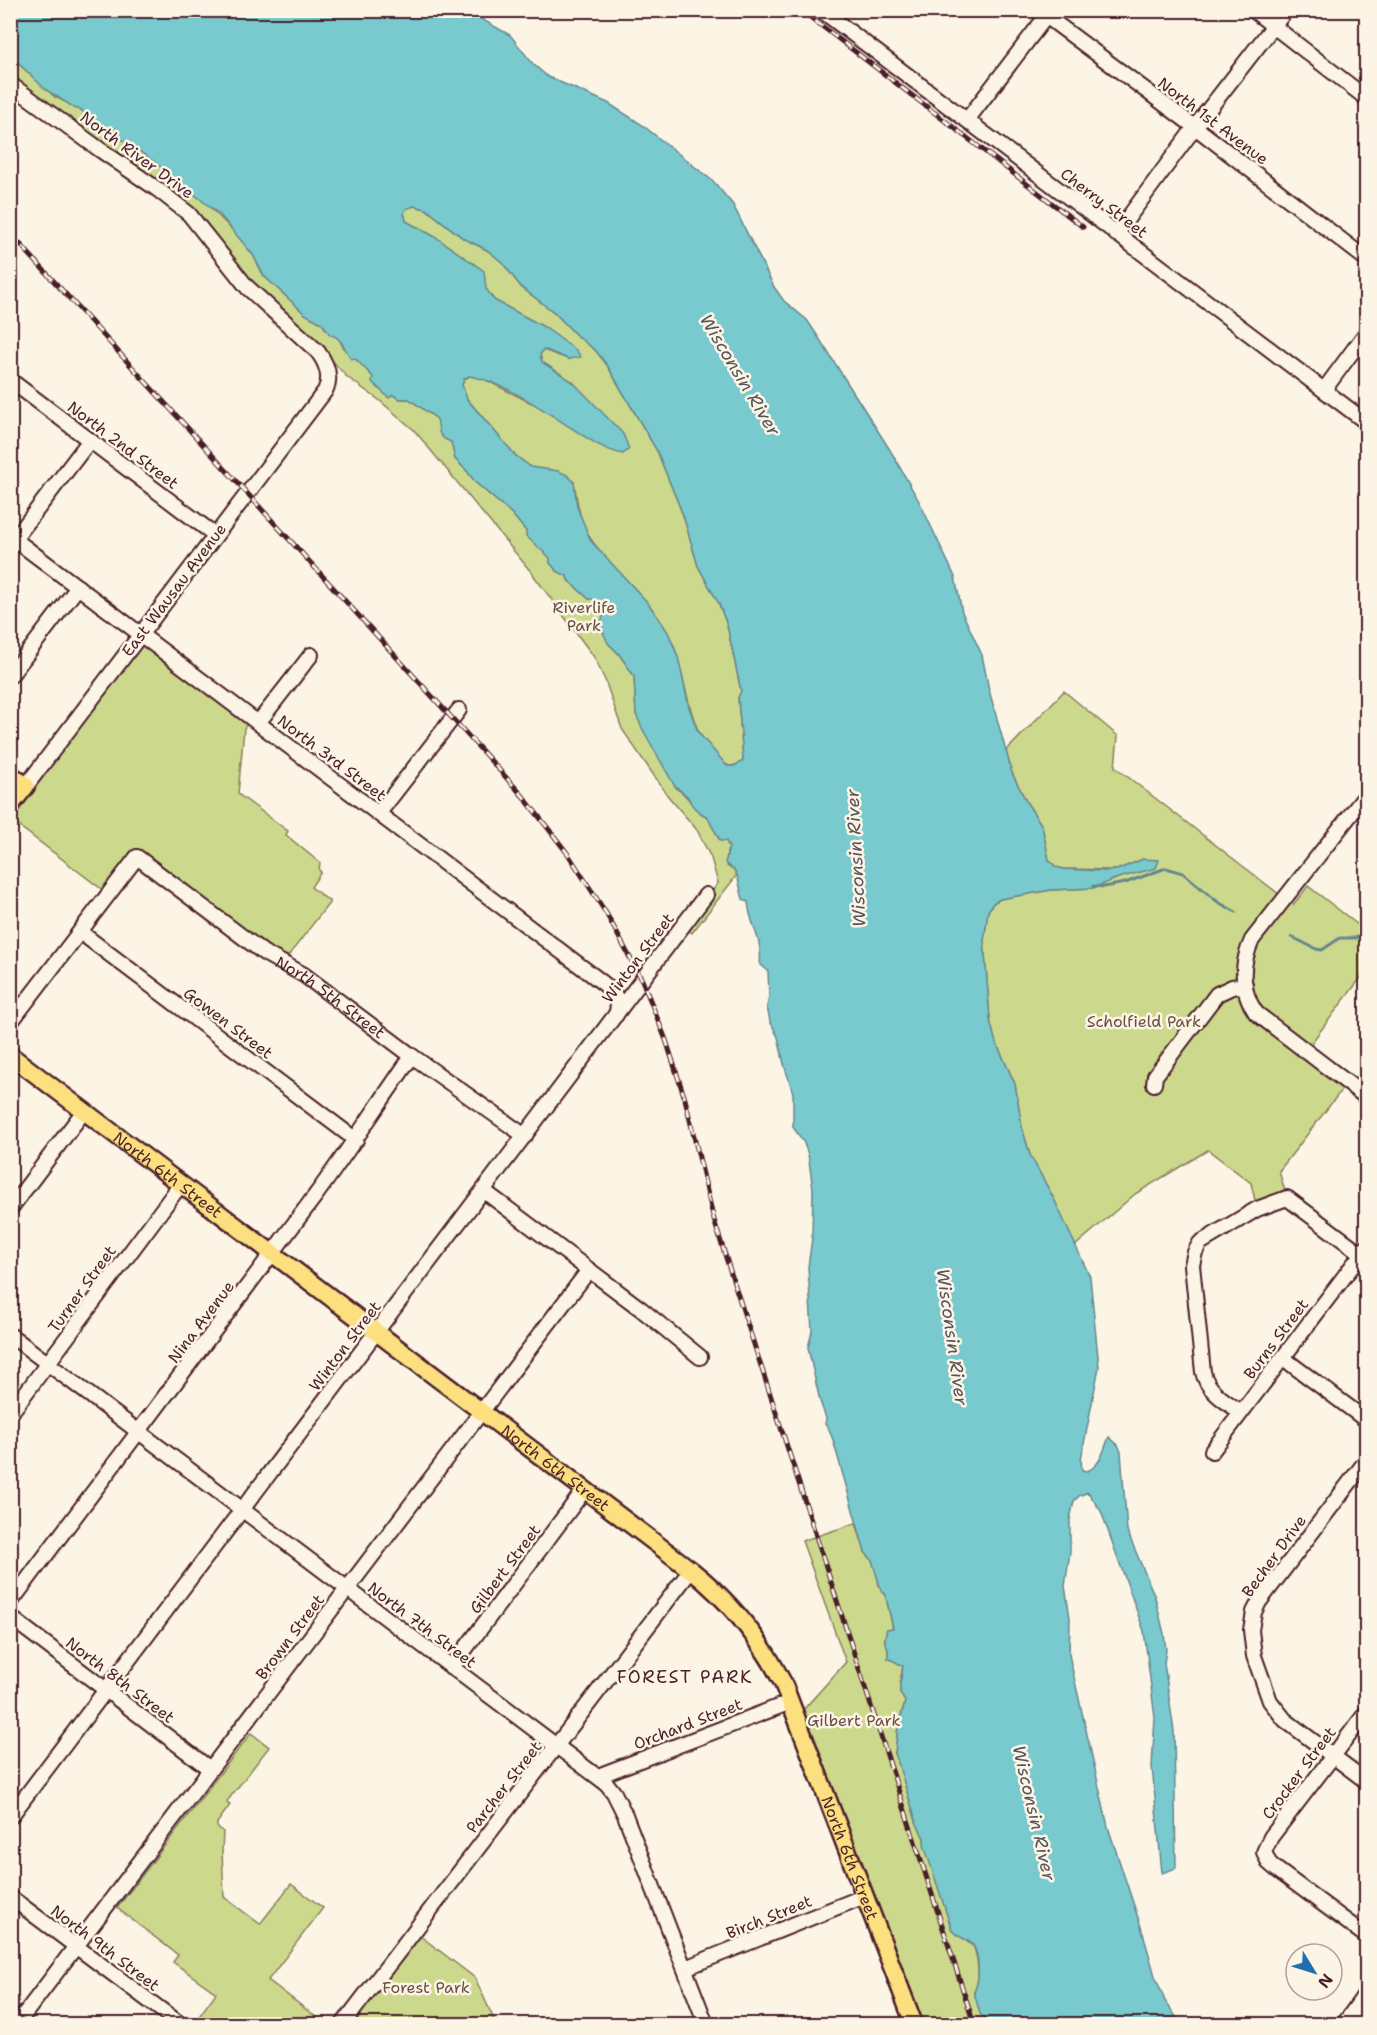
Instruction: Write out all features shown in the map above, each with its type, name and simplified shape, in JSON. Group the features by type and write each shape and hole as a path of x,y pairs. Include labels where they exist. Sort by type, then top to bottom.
{"main road":[{"path":"10,776 26,786"},
{"path":"10,776 15,788 10,799"},
{"name":"East Wausau Avenue","path":"10,806 26,786"},
{"name":"North 6th Street","path":"10,1055 713,1587 748,1625 768,1655 791,1702 914,2025"}],"street":[{"path":"1253,10 1366,98"},
{"path":"1116,234 1286,10"},
{"name":"Cherry Street","path":"827,12 1366,422"},
{"path":"967,120 1045,13"},
{"name":"North 1st Avenue","path":"1045,13 1366,259"},
{"name":"North River Drive","path":"10,84 189,214 247,287 317,350 328,371"},
{"path":"1324,390 1366,333"},
{"name":"East Wausau Avenue","path":"26,786 325,391 328,384 328,371"},
{"name":"North 2nd Street","path":"10,380 215,536"},
{"path":"12,540 90,440"},
{"name":"North 3rd Street","path":"12,540 78,586 610,989 618,999 615,1016"},
{"path":"10,676 78,586"},
{"path":"258,723 310,655"},
{"path":"379,813 459,710"},
{"path":"1366,795 1252,940 1243,966 1245,985 1251,1004 1262,1018 1366,1097"},
{"name":"North 5th Street","path":"80,932 137,857 264,953 304,975 412,1056 525,1136"},
{"name":"Winton Street","path":"10,1817 706,894"},
{"path":"10,1023 80,932"},
{"name":"Gowen Street","path":"80,932 356,1140"},
{"path":"1154,1084 1155,1076 1166,1060 1217,994 1232,987 1245,985"},
{"name":"Nina Avenue","path":"10,1603 273,1254 356,1140 412,1056"},
{"path":"10,1209 84,1111"},
{"name":"Turner Street","path":"10,1414 181,1184"},
{"path":"484,1191 700,1357"},
{"path":"1241,1412 1214,1392 1205,1381 1193,1274 1195,1252 1200,1244 1257,1209 1287,1198 1365,1253"},
{"name":"Burns Street","path":"1212,1450 1365,1253"},
{"name":"Brown Street","path":"17,2025 589,1270"},
{"name":"North 7th Street","path":"10,1335 346,1590 598,1776 621,1804 706,2025"},
{"path":"1283,1358 1366,1420"},
{"name":"Becher Drive","path":"1366,1461 1259,1602 1254,1612 1251,1630 1257,1666 1267,1694 1277,1712 1366,1780"},
{"name":"Gilbert Street","path":"451,1668 585,1489"},
{"name":"Parcher Street","path":"343,2025 691,1570"},
{"name":"North 8th Street","path":"10,1617 210,1769"},
{"name":"Orchard Street","path":"598,1776 791,1702"},
{"name":"Crocker Street","path":"1366,1713 1265,1847 1265,1857 1276,1869 1366,1936"},
{"name":"Birch Street","path":"685,1968 866,1896"},
{"name":"North 9th Street","path":"10,1897 180,2024"},
{"path":"1344,2025 1366,1993"}],"green space":[{"name":"Riverlife Park","path":"10,56 55,97 80,109 148,157 207,204 241,239 264,276 305,314 322,323 326,330 339,339 343,347 393,395 400,399 409,399 437,419 447,440 451,441 455,459 476,483 512,514 530,539 551,558 550,563 557,571 567,576 568,580 589,599 593,598 602,607 608,643 619,654 634,676 636,714 677,789 708,817 719,839 726,841 729,848 727,866 737,875 692,933 686,928 718,883 711,858 697,830 668,796 622,729 605,680 594,657 532,573 414,430 379,400 347,377 315,342 244,276 190,206 11,77"},
{"path":"414,206 426,209 463,238 487,250 502,262 521,287 555,313 576,335 596,351 607,365 657,451 683,515 698,566 719,604 727,625 741,691 738,698 743,761 738,764 727,765 701,736 694,720 674,646 667,631 648,604 603,555 589,536 580,513 574,482 558,471 531,468 515,455 467,399 462,385 464,379 470,376 482,378 531,403 573,382 542,362 540,355 543,350 568,359 544,327 494,300 437,238 406,221 404,213 406,208"},
{"path":"139,635 251,719 244,728 238,794 288,831 286,835 320,863 321,872 311,887 330,902 282,964 137,856 108,894 11,820 10,805"},
{"name":"Scholfield Park","path":"1064,691 1118,736 1115,767 1293,905 1308,886 1366,931 1366,971 1302,1055 1344,1087 1279,1171 1287,1198 1257,1209 1251,1183 1208,1150 1135,1194 1075,1246 1054,1199 1030,1155 1022,1127 1015,1084 995,1040 990,1020 984,941 988,911 993,903 1000,899 1051,890 1093,888 1118,878 1143,859 1117,870 1063,869 1056,867 1049,860 1042,826 1012,773 1006,751"},
{"name":"Gilbert Park","path":"856,1523 865,1552 872,1560 879,1586 885,1593 893,1628 887,1629 885,1637 888,1658 903,1665 900,1692 905,1702 898,1727 895,1753 952,1930 974,1947 978,1976 974,1992 984,2019 993,2024 923,2024 803,1710 846,1662 802,1541"},
{"path":"251,1733 269,1747 228,1800 227,1803 230,1805 217,1823 217,1827 223,1832 224,1897 260,1924 291,1884 323,1908 268,1980 325,2024 204,2024 197,2019 216,1993 173,1962 178,1955 117,1908"},
{"name":"Forest Park","path":"419,1935 475,1978 496,2024 351,2024"}],"water":[{"name":"Wisconsin River","path":"10,11 467,11 510,35 533,64 548,77 608,103 641,124 714,182 733,205 774,287 784,301 807,320 890,450 920,503 955,577 962,612 982,655 989,690 1012,773 1042,826 1049,860 1056,867 1063,869 1105,871 1117,870 1143,859 1159,860 1156,868 1118,878 1093,888 1051,890 1000,899 993,903 988,911 984,941 990,1020 995,1040 1015,1084 1022,1127 1030,1155 1054,1199 1090,1277 1099,1367 1081,1459 1082,1470 1087,1471 1095,1466 1109,1437 1118,1445 1121,1452 1127,1531 1155,1597 1164,1634 1166,1650 1164,1663 1174,1731 1176,1868 1162,1873 1152,1766 1155,1718 1144,1631 1101,1511 1088,1492 1079,1496 1074,1501 1070,1519 1070,1552 1065,1586 1070,1618 1069,1655 1108,1827 1155,1976 1165,2001 1181,2024 993,2024 980,2014 974,1992 978,1975 977,1954 972,1944 952,1930 895,1753 898,1727 905,1702 900,1692 903,1666 888,1658 885,1637 887,1629 893,1628 885,1593 881,1590 872,1560 865,1552 833,1440 825,1424 826,1418 808,1348 812,1331 808,1267 812,1238 813,1189 808,1154 803,1141 793,1127 793,1093 778,1037 770,1021 767,1007 768,971 760,964 760,947 748,902 743,899 737,875 725,863 729,847 726,841 720,841 708,817 696,809 688,797 674,785 642,728 636,714 634,676 619,654 608,643 600,625 603,616 602,608 568,580 567,576 557,571 550,563 550,558 526,536 526,531 512,514 476,483 455,459 451,442 443,438 437,419 409,399 400,399 393,395 389,398 372,382 373,377 355,358 351,359 340,341 330,335 322,323 305,314 264,276 253,255 220,215 148,157 80,109 76,109 45,89 11,56","holes":["414,206 426,209 463,238 487,250 502,262 521,287 555,313 576,335 596,351 607,365 657,451 683,515 698,566 719,604 727,625 741,691 738,698 743,761 734,766 727,766 698,732 689,707 678,657 668,632 648,603 591,541 577,507 574,482 567,475 558,471 531,467 515,455 467,399 462,385 464,379 469,376 496,384 597,444 623,454 629,449 623,434 573,382 542,362 540,355 543,350 546,350 568,359 581,357 576,350 544,327 494,300 486,289 484,271 437,238 406,221 404,213 406,209"]}],"waterway":[{"path":"1093,886 1104,887 1125,883 1166,868 1183,873 1218,902 1236,912"},
{"path":"1292,937 1322,950 1340,938 1356,938 1366,929"}],"railway":[{"path":"801,10 1083,227"},
{"path":"10,233 523,796 568,854 606,913 642,980 666,1040 685,1099 714,1220 974,2024"}],"district":[{"name":"FOREST PARK","path":"685,1677"}]}
